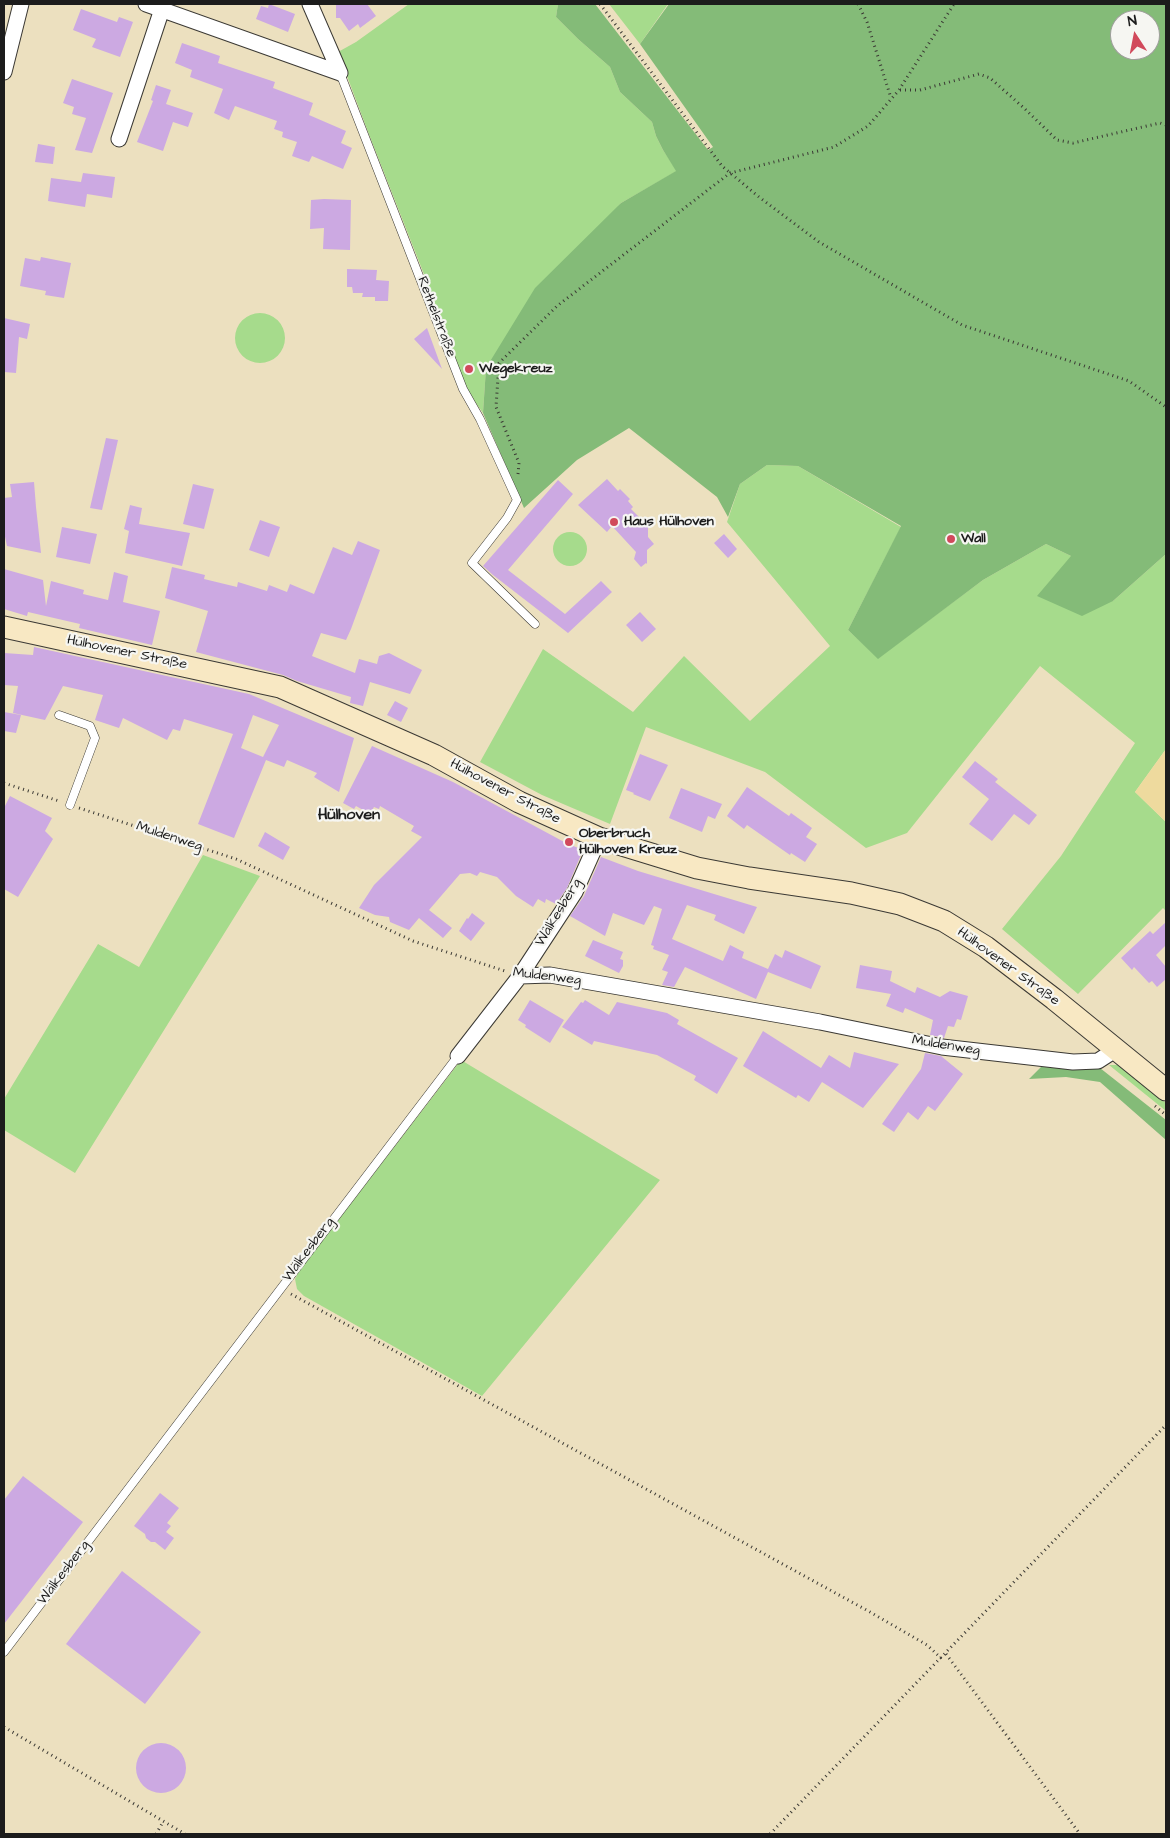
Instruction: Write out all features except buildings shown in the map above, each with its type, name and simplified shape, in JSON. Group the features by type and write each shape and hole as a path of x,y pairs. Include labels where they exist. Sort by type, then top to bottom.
{"main road":[{"name":"Hülhovener Straße","path":"4,627 140,655 280,687 434,755 519,802 599,838 697,868 749,878 851,893 900,904 944,921 994,953 1166,1090"}],"street":[{"path":"4,72 21,4"},
{"path":"146,4 340,73"},
{"name":"Rethelstraße","path":"310,4 340,73"},
{"path":"119,139 162,9"},
{"name":"Wälkesberg","path":"458,1056 520,976 575,892 599,838"},
{"name":"Muldenweg","path":"520,976 559,977 820,1022 942,1047 1073,1062 1098,1062 1115,1050"}],"lane":[{"name":"Rethelstraße","path":"340,73 463,389 480,419 518,500"},
{"path":"518,500 507,518 472,563 536,624"},
{"path":"59,715 90,726 95,738 70,805"},
{"name":"Wälkesberg","path":"4,1652 458,1056"}],"path":[{"path":"600,4 722,166 759,197 819,242 962,325 1129,381 1166,407"},
{"path":"858,4 867,22 892,98"},
{"path":"518,500 519,463 496,407 499,363 556,306 730,173 834,147 868,126 899,90 954,4"},
{"path":"899,90 920,90 979,74 990,78 1056,140 1073,143 1160,123 1166,125"},
{"name":"Muldenweg","path":"4,783 236,858 413,940 520,976"},
{"path":"280,1288 870,1612 927,1645 942,1659"},
{"path":"770,1834 942,1659 1166,1425"},
{"path":"946,1654 1080,1834"},
{"path":"4,1727 185,1834"},
{"path":"156,1834 163,1822"}],"green space":[{"path":"409,4 558,4 556,17 610,67 620,92 652,122 663,150 677,171 621,203 486,368 483,413 467,391 431,292 338,52 356,42"},
{"path":"558,4 595,4 708,150 713,147 640,44 669,4 1166,4 1166,554 1113,601 1082,616 1037,596 1071,556 1046,544 983,580 878,659 848,630 901,526 798,466 767,465 740,484 728,517 717,497 629,428 577,460 524,508 483,413 486,368 535,288 621,203 676,171 656,136 652,122 620,92 610,67 556,17"},
{"path":"609,4 668,4 640,44"},
{"path":"260,313 278,320 285,338 278,356 260,363 242,356 235,338 242,320"},
{"path":"767,465 798,466 901,527 848,630 878,658 983,580 1046,544 1071,556 1113,601 1166,554 1166,749 1135,792 1166,822 1166,911 1163,908 1078,994 1002,929 1061,856 1135,743 1040,666 907,833 866,848 765,772 646,727 610,824 542,795 480,762 543,649 633,712 684,656 750,721 830,646 727,522 740,484"},
{"path":"570,532 577,533 582,537 586,542 586,556 582,561 577,565 570,566 563,565 558,561 554,556 553,549 554,542 558,537 563,533"},
{"path":"203,855 260,876 75,1173 4,1130 4,1099 98,944 139,967"},
{"path":"461,1060 660,1180 482,1396 304,1296 297,1289 295,1279 299,1271"},
{"path":"1109,1065 1118,1065 1166,1103 1166,1111"},
{"path":"1041,1067 1100,1068 1166,1120 1166,1140 1100,1082 1066,1077 1029,1079"}],"sand":[{"path":"1166,749 1166,822 1135,792"}],"place":[{"name":"Wegekreuz","path":"469,369"},
{"name":"Haus Hülhoven","path":"614,522"},
{"name":"Wall","path":"951,539"},
{"name":"Oberbruch Hülhoven Kreuz","path":"569,842"}],"district":[{"name":"Hülhoven","path":"349,816"}]}
